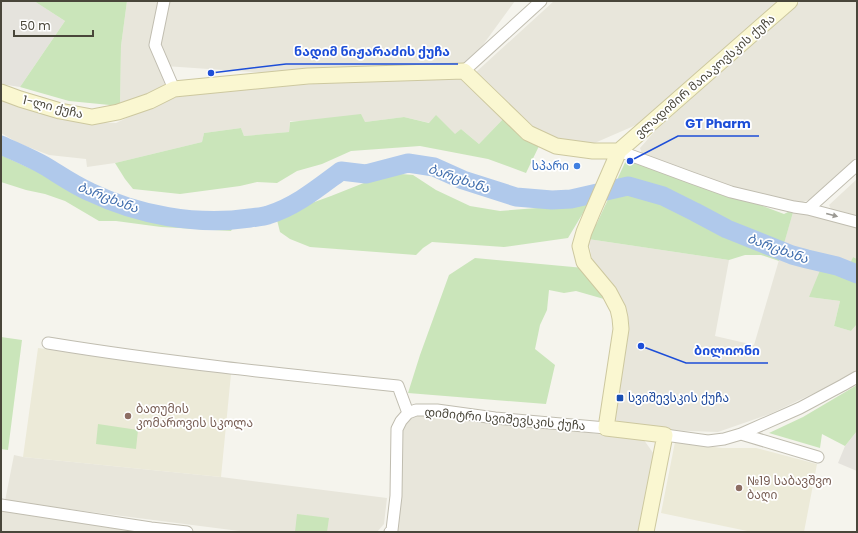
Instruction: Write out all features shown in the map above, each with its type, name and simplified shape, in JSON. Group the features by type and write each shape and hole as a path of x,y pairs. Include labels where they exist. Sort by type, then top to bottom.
{"main road":[{"name":"ვლადიმირ მაიაკოვსკის ქუჩა","path":"619,151 790,1"},
{"path":"174,89 308,76 464,71 528,133 556,146 593,151 619,151 614,166 584,232 580,246 584,262 609,292 618,309 620,318 621,328 606,428"},
{"name":"1-ლი ქუჩა","path":"1,92 20,100 60,111 92,117 118,112 150,101 174,89"},
{"name":"დიმიტრი სვიშევსკის ქუჩა","path":"606,428 665,435"},
{"path":"646,532 665,435"}],"street":[{"path":"164,1 156,44 174,89"},
{"path":"464,71 541,1"},
{"path":"619,151 732,192 794,208 808,208 857,222"},
{"path":"808,208 857,165"},
{"path":"48,343 224,368 398,386 408,413"},
{"path":"665,435 708,441 724,439 741,434 800,408 857,377"},
{"name":"დიმიტრი სვიშევსკის ქუჩა","path":"390,532 392,530 396,496 396,429 408,413 416,410 437,410 495,418 606,428"},
{"path":"741,434 818,457"},
{"path":"1,505 151,528 187,532"}],"shaded area":[{"path":"1,1 34,1 65,21 20,87 1,84"},
{"path":"127,1 160,1 153,46 166,89 120,106 121,46"},
{"path":"165,1 515,1 464,71 308,76 165,66 155,45"},
{"path":"554,1 778,1 643,122 590,145 555,140 529,126 475,73"},
{"path":"801,1 857,1 857,157 809,200 793,205 737,191 644,159 640,148 655,131"},
{"path":"455,74 467,79 505,117 479,144 461,129 455,135 430,123 404,117 365,122 290,121 289,132 244,136 241,128 204,133 202,142 115,163 87,167 86,159 49,155 18,143 1,133 1,98 84,122 116,123 174,96 200,92"},
{"path":"857,179 857,218 832,211 829,205"},
{"path":"794,209 857,224 857,259 853,257 848,270 837,266 809,297 840,301 834,326 851,331 857,324 857,370 848,377 770,414 718,432 635,429 611,424 626,320 619,295 592,259 588,239 729,260 715,336 754,345"},
{"name":"ბათუმის კომაროვის სკოლა","path":"38,348 231,374 221,477 23,457"},
{"path":"439,413 644,440 658,460 641,532 393,532 399,495 403,426 412,415"},
{"path":"857,431 857,471 838,463 845,446"},
{"name":"№19 საბავშვო ბაღი","path":"675,442 722,448 756,448 817,464 804,532 752,532 661,513"},
{"path":"14,455 221,477 387,498 384,524 377,532 247,532 5,501"},
{"path":"1,508 172,532 1,532"}],"green space":[{"path":"34,1 127,1 121,46 120,106 69,101 20,87 65,21"},
{"path":"361,114 365,122 404,117 429,123 436,115 455,134 461,129 479,144 505,117 539,146 526,173 488,159 420,146 351,151 322,164 297,171 277,183 257,182 240,186 180,194 133,189 115,163 202,142 204,133 241,128 244,136 289,132 290,122"},
{"path":"1,155 129,214 235,224 231,231 161,227 116,221 99,221 65,201 1,182"},
{"path":"628,156 784,214 794,209 779,261 761,255 745,255 729,260 588,239 590,231 597,223"},
{"path":"389,173 413,175 436,190 470,206 500,211 537,208 592,198 568,238 504,247 432,242 416,255 310,247 290,239 280,232 276,216"},
{"path":"853,257 857,259 857,324 851,331 834,326 840,301 809,297 823,263 847,270"},
{"path":"475,258 584,268 587,275 604,299 576,291 564,293 549,290 547,310 540,325 535,349 555,365 546,404 408,393 449,275"},
{"path":"1,337 22,340 8,450 1,449"},
{"path":"857,385 857,431 845,446 822,434 820,448 769,433 803,417"},
{"path":"98,424 138,430 136,449 96,444"},
{"path":"297,514 329,518 327,532 295,532"}],"waterway":[{"name":"ბარცხანა","path":"1,145 34,160 78,186 108,200 128,207 168,217 209,221 266,216 278,212 297,202 341,171 366,174 408,163 434,167 463,180 516,197 552,200 571,199 628,186 663,196 727,229 792,255 837,266 857,274"}],"place":[{"name":"ნადიმ ნიჟარაძის ქუჩა","path":"211,73"},
{"name":"GT Pharm","path":"630,161"},
{"name":"სპარი","path":"577,166"},
{"name":"ბილიონი","path":"641,346"},
{"name":"სვიშევსკის ქუჩა","path":"620,398"},
{"name":"ბათუმის კომაროვის სკოლა","path":"128,416"},
{"name":"№19 საბავშვო ბაღი","path":"739,488"}]}
